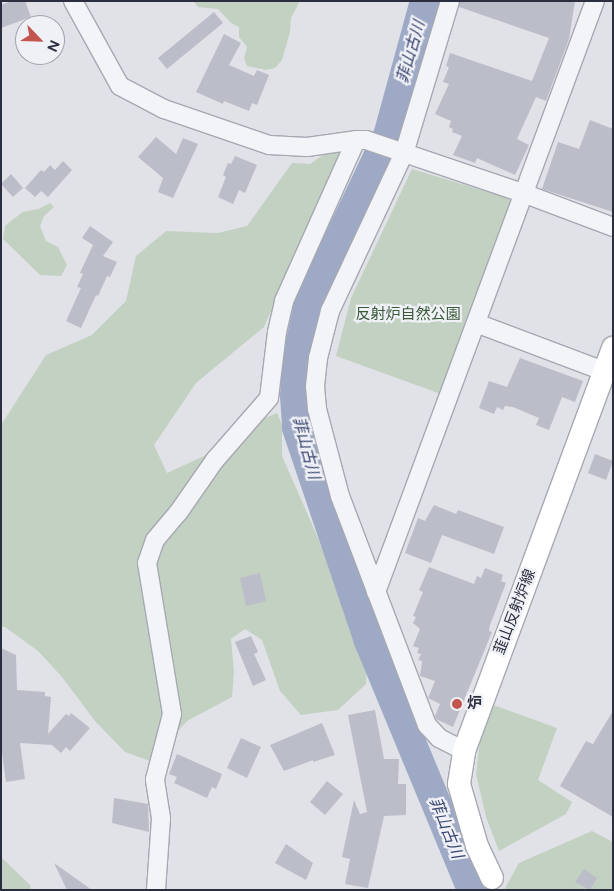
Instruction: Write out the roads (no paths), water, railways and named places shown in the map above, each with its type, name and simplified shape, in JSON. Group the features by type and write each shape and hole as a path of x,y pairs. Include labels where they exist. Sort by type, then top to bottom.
{"main road":[{"name":"韮山反射炉線","path":"492,878 477,846 459,784 464,751 613,348"}],"street":[{"path":"74,1 118,83 137,96 164,108 269,145 307,147 361,140 524,194 613,227"},
{"path":"450,1 401,152 330,311 318,358 315,386 317,410 332,471 427,725 439,738 464,751"},
{"path":"376,592 595,1"},
{"path":"156,890 161,818 155,779 172,714 146,563 155,540 178,513 215,460 269,398 277,332 284,301 361,140"},
{"path":"476,323 604,371"}],"waterway":[{"name":"菲山古川","path":"425,1 388,136 310,300 297,359 295,396 297,428 369,641 472,890"}],"place":[{"name":"炉","path":"457,704"}],"park label":[{"name":"反射炉自然公園","path":"408,315"}]}
